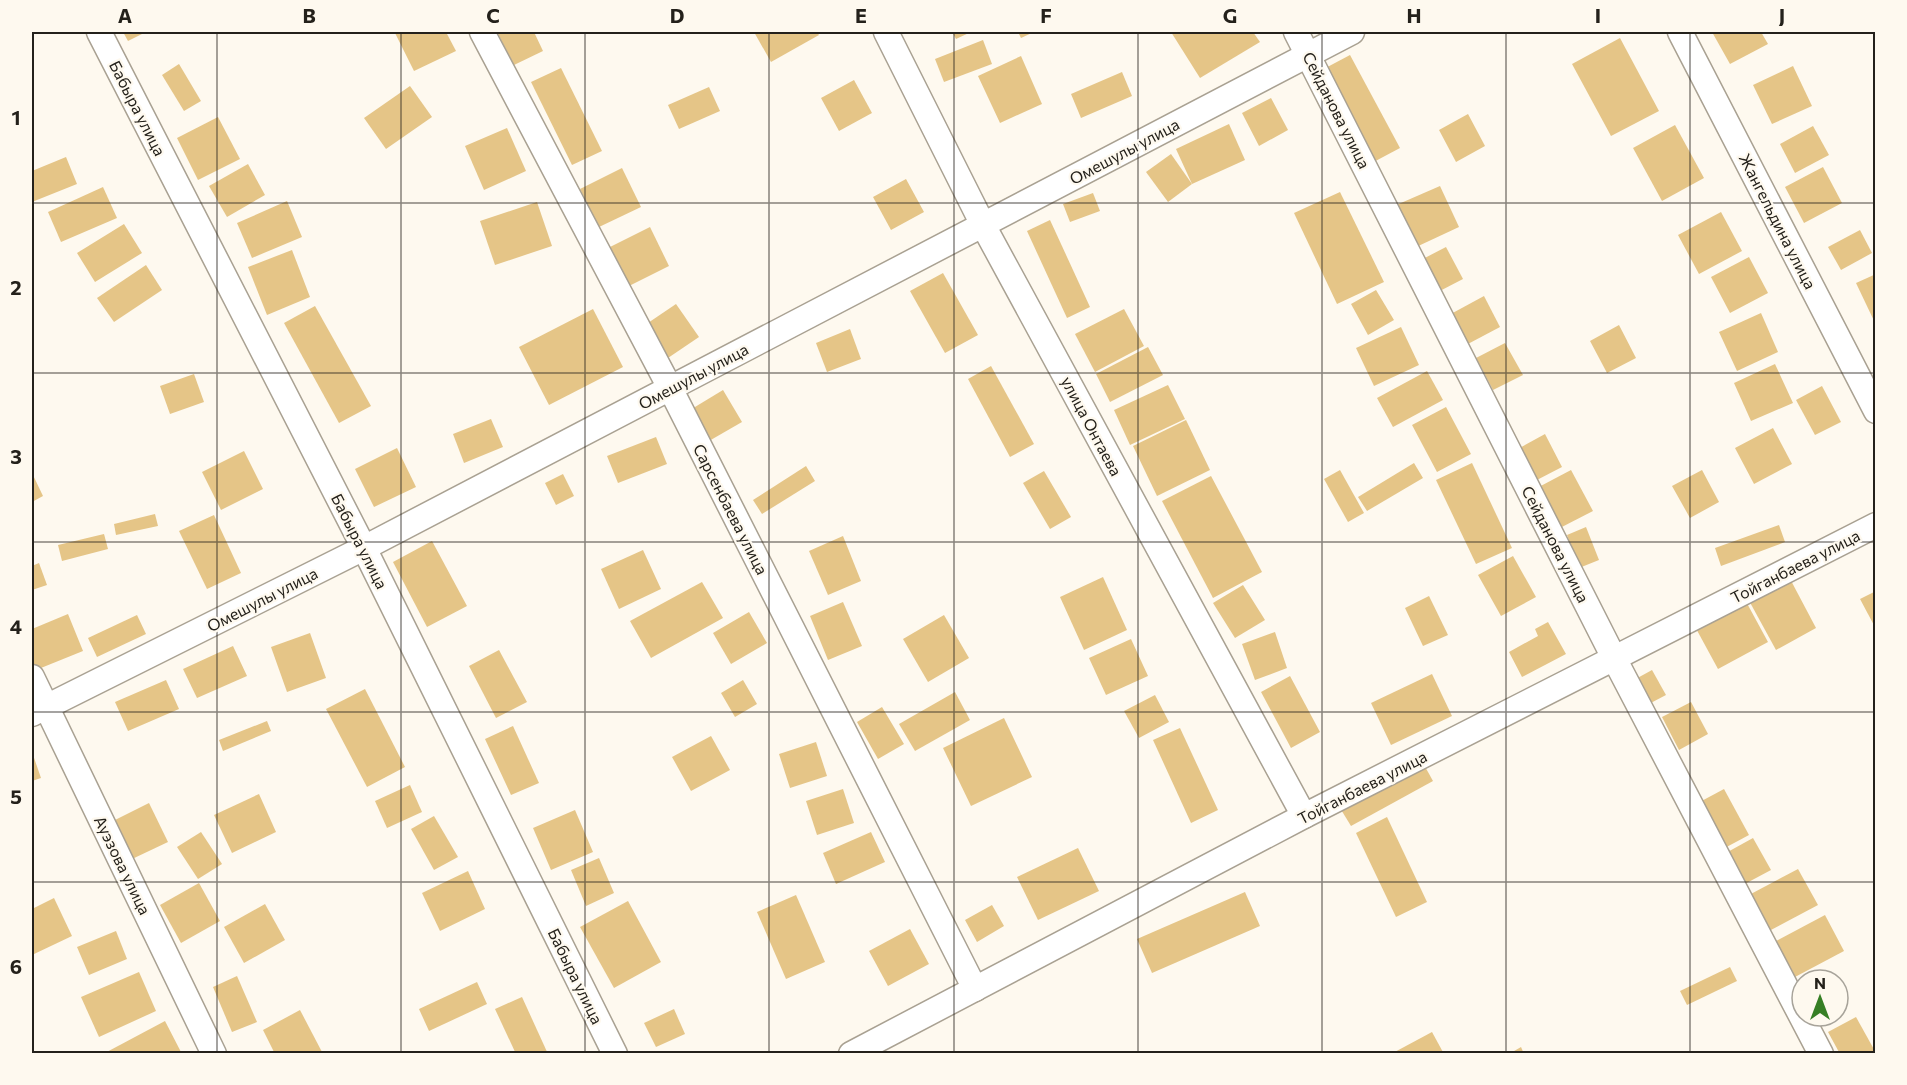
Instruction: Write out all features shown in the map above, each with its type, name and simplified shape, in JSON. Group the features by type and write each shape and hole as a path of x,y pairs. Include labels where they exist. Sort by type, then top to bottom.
{"street":[{"name":"Бабыра улица","path":"99,32 364,548 615,1053"},
{"name":"Сарсенбаева улица","path":"482,32 670,388 975,988"},
{"name":"улица Онтаева","path":"886,32 983,225 1304,816"},
{"name":"Сейданова улица","path":"1296,32 1614,658 1821,1053"},
{"name":"Омешулы улица","path":"40,711 364,548 1352,32"},
{"name":"Жангельдина улица","path":"1680,32 1875,411"},
{"name":"Тойганбаева улица","path":"851,1053 885,1046 975,988 1304,816 1875,525"},
{"name":"Ауэзова улица","path":"32,677 40,711 214,1053"}],"building":[{"path":"123,32 146,32 128,41"},
{"path":"446,32 456,51 414,71 395,33"},
{"path":"497,32 534,32 543,51 514,65"},
{"path":"754,32 817,32 819,35 771,62"},
{"path":"952,32 971,32 956,39"},
{"path":"1018,32 1034,32 1021,38"},
{"path":"1171,32 1253,32 1260,42 1200,78"},
{"path":"1712,32 1761,32 1768,44 1730,64"},
{"path":"1620,38 1659,111 1611,136 1572,64"},
{"path":"983,40 992,64 944,82 935,59"},
{"path":"1350,55 1400,148 1368,165 1318,72"},
{"path":"1021,56 1042,104 1000,123 978,76"},
{"path":"179,64 201,101 184,111 162,75"},
{"path":"1793,66 1812,106 1772,124 1753,85"},
{"path":"561,68 602,151 572,165 531,82"},
{"path":"1122,72 1132,96 1081,118 1071,94"},
{"path":"854,80 872,113 839,131 821,98"},
{"path":"410,86 432,117 386,149 364,118"},
{"path":"709,87 720,111 679,129 668,105"},
{"path":"1271,98 1288,130 1259,146 1242,113"},
{"path":"1468,114 1485,146 1456,162 1439,130"},
{"path":"218,117 240,159 198,180 177,138"},
{"path":"1229,124 1245,160 1192,184 1176,149"},
{"path":"1675,125 1704,178 1662,201 1633,148"},
{"path":"1813,126 1829,155 1795,173 1780,144"},
{"path":"507,128 526,171 484,190 465,146"},
{"path":"1171,154 1192,184 1168,202 1146,172"},
{"path":"66,157 77,184 32,202 32,171"},
{"path":"248,164 265,195 227,217 209,186"},
{"path":"1823,167 1842,203 1804,223 1785,187"},
{"path":"622,168 641,207 599,227 580,189"},
{"path":"906,179 924,212 891,230 873,197"},
{"path":"1440,186 1459,227 1414,248 1394,206"},
{"path":"103,187 117,218 61,242 48,212"},
{"path":"1340,192 1384,282 1337,304 1294,213"},
{"path":"1093,193 1100,211 1070,222 1063,204"},
{"path":"287,201 302,237 252,258 237,223"},
{"path":"537,202 552,246 495,265 480,221"},
{"path":"1721,212 1742,251 1699,274 1678,235"},
{"path":"1050,220 1090,307 1067,318 1027,231"},
{"path":"124,224 142,253 95,282 77,253"},
{"path":"650,227 669,266 627,287 608,248"},
{"path":"1860,230 1872,253 1841,270 1828,247"},
{"path":"1446,247 1463,279 1434,294 1417,262"},
{"path":"292,250 310,297 267,315 248,267"},
{"path":"1749,257 1768,293 1730,313 1711,277"},
{"path":"146,265 162,290 114,322 97,298"},
{"path":"943,273 978,335 945,353 910,291"},
{"path":"1876,274 1876,325 1856,283"},
{"path":"1376,290 1394,320 1368,335 1351,304"},
{"path":"1484,296 1500,327 1466,345 1449,315"},
{"path":"676,304 699,337 665,360 642,327"},
{"path":"315,306 371,406 339,423 284,323"},
{"path":"593,309 623,367 549,405 519,347"},
{"path":"1124,309 1144,346 1095,372 1075,334"},
{"path":"1761,313 1778,352 1737,371 1719,332"},
{"path":"1619,325 1636,358 1607,373 1590,341"},
{"path":"1401,327 1419,365 1374,386 1356,348"},
{"path":"850,329 861,359 827,372 816,343"},
{"path":"1505,343 1523,375 1493,390 1476,358"},
{"path":"1148,347 1163,375 1110,402 1096,374"},
{"path":"1775,364 1793,403 1751,421 1734,383"},
{"path":"991,366 1034,444 1010,457 968,379"},
{"path":"1427,371 1443,400 1393,427 1377,398"},
{"path":"194,374 204,402 170,414 160,386"},
{"path":"1168,385 1185,419 1130,445 1114,410"},
{"path":"1822,386 1841,422 1815,435 1796,400"},
{"path":"723,390 742,422 709,441 690,410"},
{"path":"1446,407 1471,454 1437,472 1412,425"},
{"path":"491,419 503,447 464,463 453,434"},
{"path":"1186,420 1210,470 1157,496 1133,446"},
{"path":"1773,428 1792,464 1754,484 1735,448"},
{"path":"1545,434 1562,467 1533,482 1516,450"},
{"path":"656,437 667,464 618,483 607,456"},
{"path":"397,448 416,487 374,507 355,469"},
{"path":"244,451 263,489 221,510 202,472"},
{"path":"1414,463 1423,478 1367,511 1358,497"},
{"path":"1472,463 1512,548 1476,564 1436,480"},
{"path":"806,466 815,481 762,514 753,500"},
{"path":"1340,470 1364,513 1348,522 1324,479"},
{"path":"1571,470 1593,511 1556,530 1535,489"},
{"path":"1702,470 1719,502 1690,518 1672,486"},
{"path":"1044,471 1071,517 1050,529 1023,483"},
{"path":"32,473 43,496 32,502"},
{"path":"563,474 574,496 556,505 545,483"},
{"path":"1211,476 1262,572 1213,598 1162,501"},
{"path":"155,514 158,526 116,535 114,524"},
{"path":"214,515 241,573 207,589 179,531"},
{"path":"1779,525 1785,542 1721,566 1715,548"},
{"path":"1586,527 1599,560 1579,568 1567,535"},
{"path":"104,534 108,549 62,561 58,545"},
{"path":"843,536 861,581 828,595 809,551"},
{"path":"432,541 467,606 427,627 393,562"},
{"path":"643,550 661,589 619,609 601,569"},
{"path":"1513,556 1536,597 1501,616 1478,575"},
{"path":"39,563 47,585 32,590 32,566"},
{"path":"1788,575 1816,628 1776,650 1747,597"},
{"path":"1103,577 1127,630 1084,650 1060,597"},
{"path":"702,582 723,618 651,658 630,621"},
{"path":"1243,585 1265,620 1235,638 1213,603"},
{"path":"1876,591 1876,629 1860,599"},
{"path":"1429,596 1448,635 1423,646 1405,608"},
{"path":"1743,596 1768,642 1718,669 1693,623"},
{"path":"843,602 862,646 828,660 810,616"},
{"path":"749,612 767,643 731,664 713,633"},
{"path":"68,614 83,651 36,670 32,660 32,629"},
{"path":"137,615 146,634 97,657 88,638"},
{"path":"944,615 969,658 928,682 903,639"},
{"path":"1548,622 1566,654 1522,677 1509,652 1538,636 1535,629"},
{"path":"1275,632 1287,668 1255,680 1242,644"},
{"path":"310,633 326,678 287,692 271,647"},
{"path":"1131,639 1148,676 1106,695 1089,658"},
{"path":"233,646 247,676 197,698 183,669"},
{"path":"499,650 527,702 496,718 469,666"},
{"path":"1652,670 1666,695 1645,706 1632,681"},
{"path":"1432,674 1452,716 1391,745 1371,703"},
{"path":"1290,676 1320,732 1291,748 1261,692"},
{"path":"166,680 179,709 128,731 115,702"},
{"path":"743,680 757,704 735,717 721,693"},
{"path":"365,689 405,767 367,787 326,709"},
{"path":"955,692 970,720 915,751 899,724"},
{"path":"1155,695 1169,722 1139,738 1124,711"},
{"path":"1691,702 1708,734 1679,750 1662,717"},
{"path":"882,707 904,744 878,759 857,722"},
{"path":"1004,718 1032,777 971,806 943,748"},
{"path":"267,721 271,731 223,751 219,740"},
{"path":"513,726 539,783 511,795 485,739"},
{"path":"1180,728 1218,810 1191,823 1153,740"},
{"path":"711,736 730,770 691,791 672,757"},
{"path":"816,742 827,776 790,788 779,754"},
{"path":"32,752 41,778 32,781"},
{"path":"1423,763 1433,781 1351,826 1340,808"},
{"path":"410,785 422,812 387,828 375,801"},
{"path":"843,789 854,823 817,835 806,801"},
{"path":"1724,789 1749,835 1721,850 1696,804"},
{"path":"259,794 276,832 232,853 214,815"},
{"path":"149,803 168,842 130,860 111,822"},
{"path":"575,810 593,852 551,870 533,828"},
{"path":"434,816 458,857 434,870 411,829"},
{"path":"1387,817 1427,902 1396,917 1356,833"},
{"path":"201,832 222,864 198,879 177,847"},
{"path":"871,832 885,862 836,884 823,853"},
{"path":"1753,838 1771,870 1741,886 1724,854"},
{"path":"1078,848 1099,891 1038,920 1017,877"},
{"path":"599,858 614,893 586,906 571,870"},
{"path":"1798,869 1818,905 1769,931 1749,895"},
{"path":"468,871 485,909 440,931 422,893"},
{"path":"199,883 220,921 181,943 160,905"},
{"path":"1245,892 1260,926 1152,973 1137,939"},
{"path":"796,895 825,962 786,979 757,912"},
{"path":"54,898 72,936 32,955 32,909"},
{"path":"628,901 661,962 614,988 580,927"},
{"path":"265,904 285,940 244,963 224,927"},
{"path":"992,905 1004,926 977,942 965,920"},
{"path":"1825,915 1844,951 1812,968 1790,968 1776,941"},
{"path":"910,929 929,964 888,986 869,951"},
{"path":"116,931 127,959 89,975 77,947"},
{"path":"1730,967 1737,981 1687,1005 1680,991"},
{"path":"139,972 156,1011 99,1037 81,997"},
{"path":"237,976 257,1022 232,1032 213,987"},
{"path":"477,982 487,1004 429,1031 419,1009"},
{"path":"522,997 548,1054 516,1054 495,1009"},
{"path":"674,1009 685,1034 656,1047 644,1023"},
{"path":"300,1010 322,1052 275,1054 263,1030"},
{"path":"1856,1017 1876,1054 1840,1054 1828,1032 1835,1028 1850,1028 1850,1020"},
{"path":"165,1021 182,1054 103,1054"},
{"path":"1432,1032 1444,1054 1391,1054"},
{"path":"1521,1047 1524,1054 1509,1054"}]}
